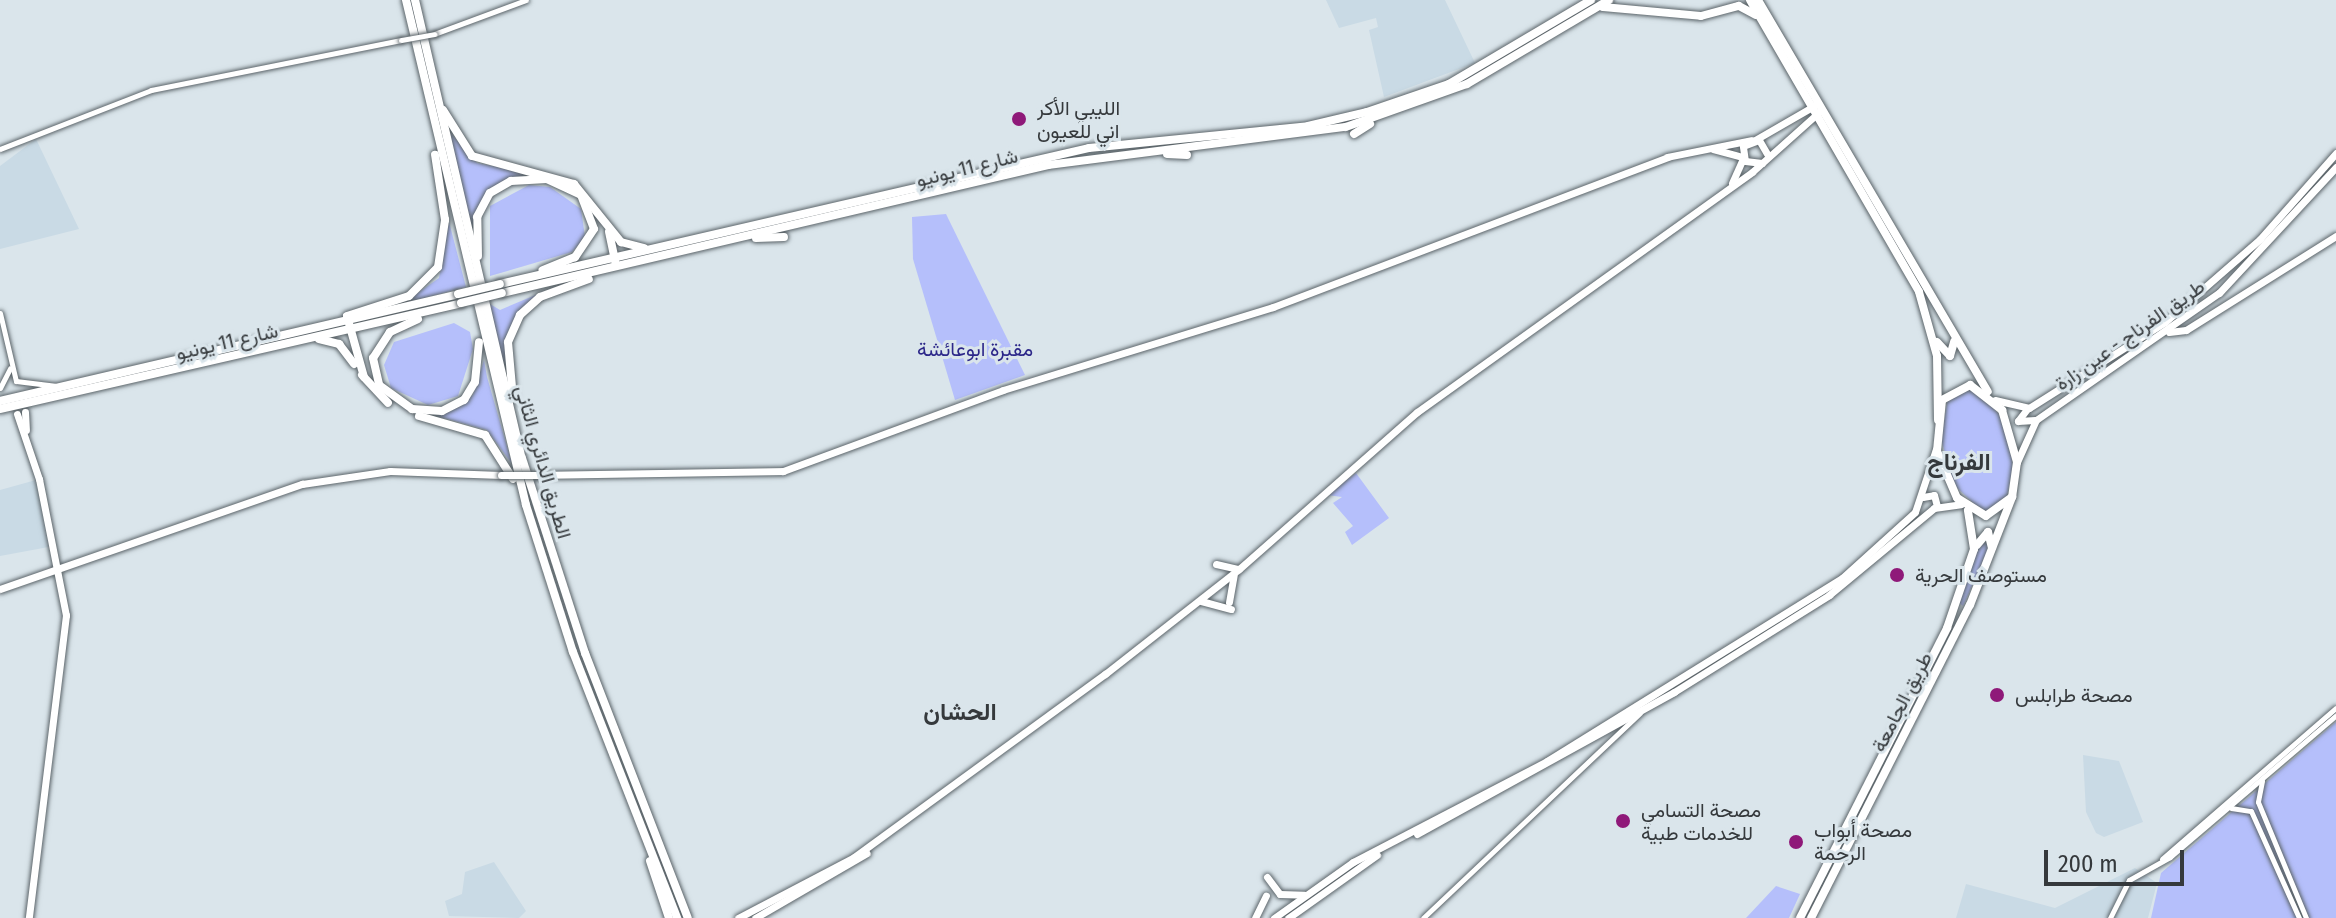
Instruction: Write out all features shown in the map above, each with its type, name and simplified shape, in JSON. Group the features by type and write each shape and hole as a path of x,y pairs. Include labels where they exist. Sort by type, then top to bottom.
{"highway":[{"name":"الطريق الدائري الثاني","path":"406,0 462,246 536,535 677,918"},
{"name":"الطريق الدائري الثاني","path":"415,0 522,458 585,653 688,918"},
{"name":"شارع 11 يونيو","path":"1583,6 1591,10 1609,0"},
{"path":"1750,0 1818,108 1949,330 1995,400 2017,462"},
{"path":"1758,0 1904,263 1934,338 1945,354 1955,355 1949,330"},
{"path":"1591,10 1621,4 1701,16 1739,6 1762,21"},
{"name":"شارع 11 يونيو","path":"501,289 513,281 1089,148 1217,140 1384,116 1467,84 1583,6"},
{"name":"شارع 11 يونيو","path":"501,289 612,269 1048,165 1308,126 1421,96 1583,6"},
{"path":"424,45 462,149 486,164 563,178 604,215 621,242 648,249"},
{"path":"364,377 348,325 409,296 438,267 445,220 425,83"},
{"path":"1354,134 1384,116"},
{"path":"1151,151 1187,155"},
{"path":"479,281 475,228 490,193 534,178 581,195 594,216 585,248 513,281"},
{"path":"522,458 507,366 514,326 540,297 612,269 616,258 604,215"},
{"path":"740,238 784,237"},
{"path":"442,309 390,332 373,358 379,385 412,409 453,408 475,382 478,331 462,246"},
{"path":"460,299 501,289"},
{"name":"شارع 11 يونيو","path":"0,401 68,389 460,299"},
{"name":"شارع 11 يونيو","path":"0,409 306,340 348,325 442,309 460,299"},
{"path":"1934,338 1937,443"},
{"path":"306,340 339,344 364,377 396,407 485,435 504,458 536,535"},
{"path":"213,371 227,359"},
{"path":"1938,420 1955,388 1988,392"},
{"name":"طريق الجامعة","path":"1800,918 1929,669 1974,549 1964,507 1937,443"},
{"name":"طريق الجامعة","path":"1811,918 1989,562 2012,497 2017,462"},
{"path":"1964,507 1990,515 2012,497"},
{"path":"1974,549 1983,533 1993,534 1989,562"},
{"path":"651,852 669,918"}],"main road":[{"path":"0,589 60,566 340,476 783,471 991,394 1273,307 1691,151 1753,140 1818,108"},
{"path":"738,918 864,850 1106,675 1237,571 1417,412 1762,163 1767,154 1818,108"},
{"path":"1753,140 1767,154"},
{"path":"1725,190 1753,140"},
{"path":"1691,151 1719,149 1762,163"},
{"name":"طريق الفرناج - عين زارة","path":"2029,408 2121,354 2210,287 2336,153"},
{"name":"طريق الفرناج - عين زارة","path":"2036,420 2169,332 2219,293 2336,167"},
{"path":"2169,332 2182,332 2336,236"},
{"path":"2219,293 2228,305"},
{"path":"1995,400 2029,408 2018,421 2036,420 2017,462"},
{"path":"21,413 60,566 66,628 29,918"},
{"path":"1274,918 1353,862 1539,768 1842,578 1903,525 1923,497 1937,443"},
{"path":"1923,497 1934,495 1937,506"},
{"path":"1289,917 1368,860 1640,713 1829,595 1937,506 1964,507"},
{"path":"1216,564 1237,571"},
{"path":"1201,601 1230,606 1237,571"},
{"path":"755,918 857,862 1106,675 1225,580"},
{"path":"1267,877 1280,894 1306,895"},
{"path":"1255,918 1266,895"}],"street":[{"path":"0,149 151,90 434,34 526,0"},
{"path":"0,313 11,367 21,385 68,389"},
{"path":"0,388 11,367"},
{"path":"2162,859 2336,708"},
{"path":"1423,918 1640,713"},
{"path":"2110,918 2120,889 2223,812 2336,715"},
{"path":"2265,777 2258,797 2299,918"},
{"path":"2223,812 2244,805 2269,836 2306,918"},
{"path":"2259,825 2267,821"}],"shaded area":[{"path":"1326,0 1445,0 1475,63 1384,97 1369,30 1378,27 1376,18 1339,28"},
{"path":"36,139 79,229 0,249 0,166"},
{"path":"36,480 54,546 0,556 0,490"},
{"path":"2083,755 2119,761 2143,822 2104,837 2096,833 2086,812"},
{"path":"494,862 526,911 519,918 449,916 445,901 462,894 465,872"},
{"path":"2135,868 2157,883 2148,918 1956,918 1966,884 2055,908"}],"green space":[{"path":"446,128 477,163 537,175 490,188 471,235"},
{"path":"529,185 550,187 581,209 585,237 572,252 490,276 490,206"},
{"name":"مقبرة ابوعائشة","path":"946,214 1025,375 955,400 913,259 912,217"},
{"path":"449,222 466,287 402,304 439,278"},
{"path":"545,291 516,315 506,344 506,378 490,304 500,310"},
{"path":"454,323 470,332 473,349 458,396 428,405 391,388 384,365 394,342"},
{"path":"484,360 512,464 487,430 433,415 473,395"},
{"path":"1975,388 2002,418 2013,465 2006,502 1983,512 1954,485 1941,439 1948,398"},
{"path":"1356,473 1389,518 1352,545 1345,532 1353,526 1333,503 1342,497 1327,495"},
{"path":"1982,536 1991,543 1963,606 1959,603"},
{"path":"2336,722 2336,918 2151,918 2161,873"},
{"path":"1776,886 1800,894 1789,918 1746,918"}],"place":[{"name":"الليبي الأكر اني للعيون","path":"1019,119"},
{"name":"مستوصف الحرية","path":"1897,575"},
{"name":"مصحة طرابلس","path":"1997,695"},
{"name":"مصحة التسامي للخدمات طبية","path":"1623,821"},
{"name":"مصحة أبواب الرحمة","path":"1796,842"}],"district":[{"name":"الفرناج","path":"1959,463"},
{"name":"الحشان","path":"960,713"}]}
